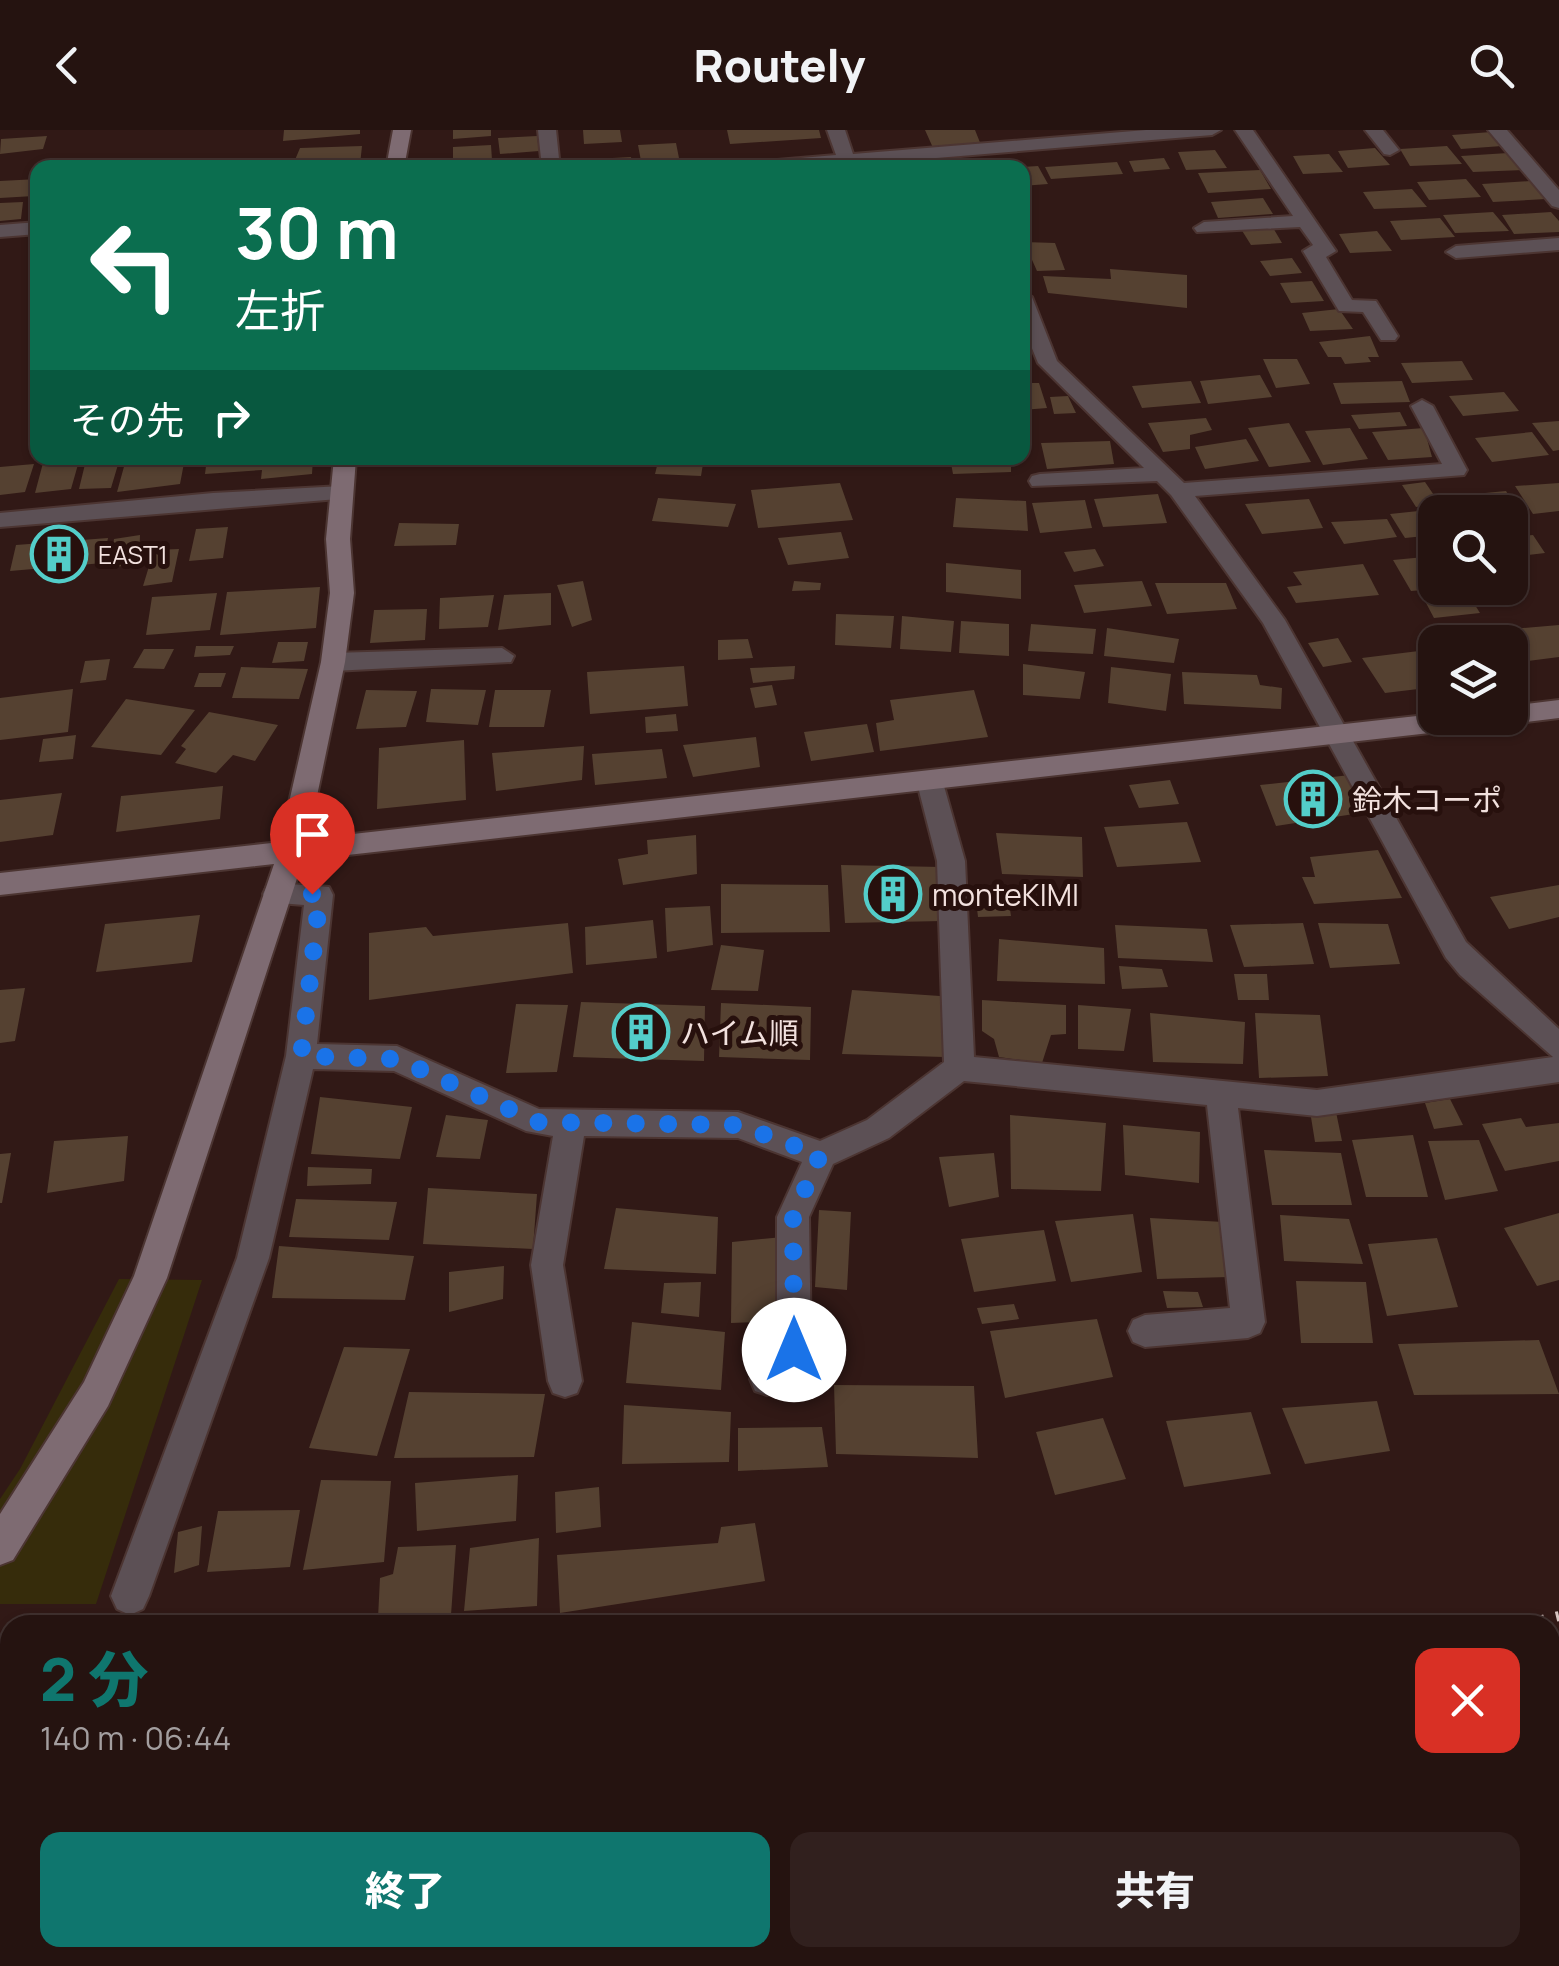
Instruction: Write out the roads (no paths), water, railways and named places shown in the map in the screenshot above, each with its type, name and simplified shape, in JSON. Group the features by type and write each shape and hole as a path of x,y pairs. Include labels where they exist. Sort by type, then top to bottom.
{"street":[{"path":"397,160 402,130"},
{"path":"547,130 550,160"},
{"path":"836,130 846,159"},
{"path":"834,160 966,159 989,139 1207,130"},
{"path":"1244,130 1326,251 1314,252 1346,307 1369,305 1388,336"},
{"path":"1374,130 1390,150"},
{"path":"1497,130 1559,202"},
{"path":"1204,228 1306,221"},
{"path":"0,231 30,229"},
{"path":"1456,252 1559,244"},
{"path":"1030,317 1048,363 1171,482 1273,620 1456,950 1470,968 1559,1047"},
{"path":"1030,364 1048,363"},
{"path":"1040,482 1171,482 1456,470 1422,406"},
{"path":"0,1547 96,1394 150,1278 292,852 332,662 342,593 338,539 344,465"},
{"path":"0,520 342,492"},
{"path":"332,662 502,656"},
{"path":"1528,712 1559,709"},
{"path":"0,884 1418,725"},
{"path":"929,779 951,861 959,1068"},
{"path":"130,1596 253,1258 301,1056 320,895 277,894"},
{"path":"301,1056 397,1059 538,1122 738,1125 820,1155"},
{"path":"768,1379 794,1350 793,1217 820,1155 878,1130 959,1068 1317,1103 1559,1069"},
{"path":"1145,1331 1248,1322 1221,1096"},
{"path":"564,1381 547,1265 571,1123"}],"place":[{"name":"EAST1","path":"59,554"},
{"name":"鈴木コーポ","path":"1313,799"},
{"name":"monteKIMI","path":"893,894"},
{"name":"ハイム順","path":"641,1032"}]}
